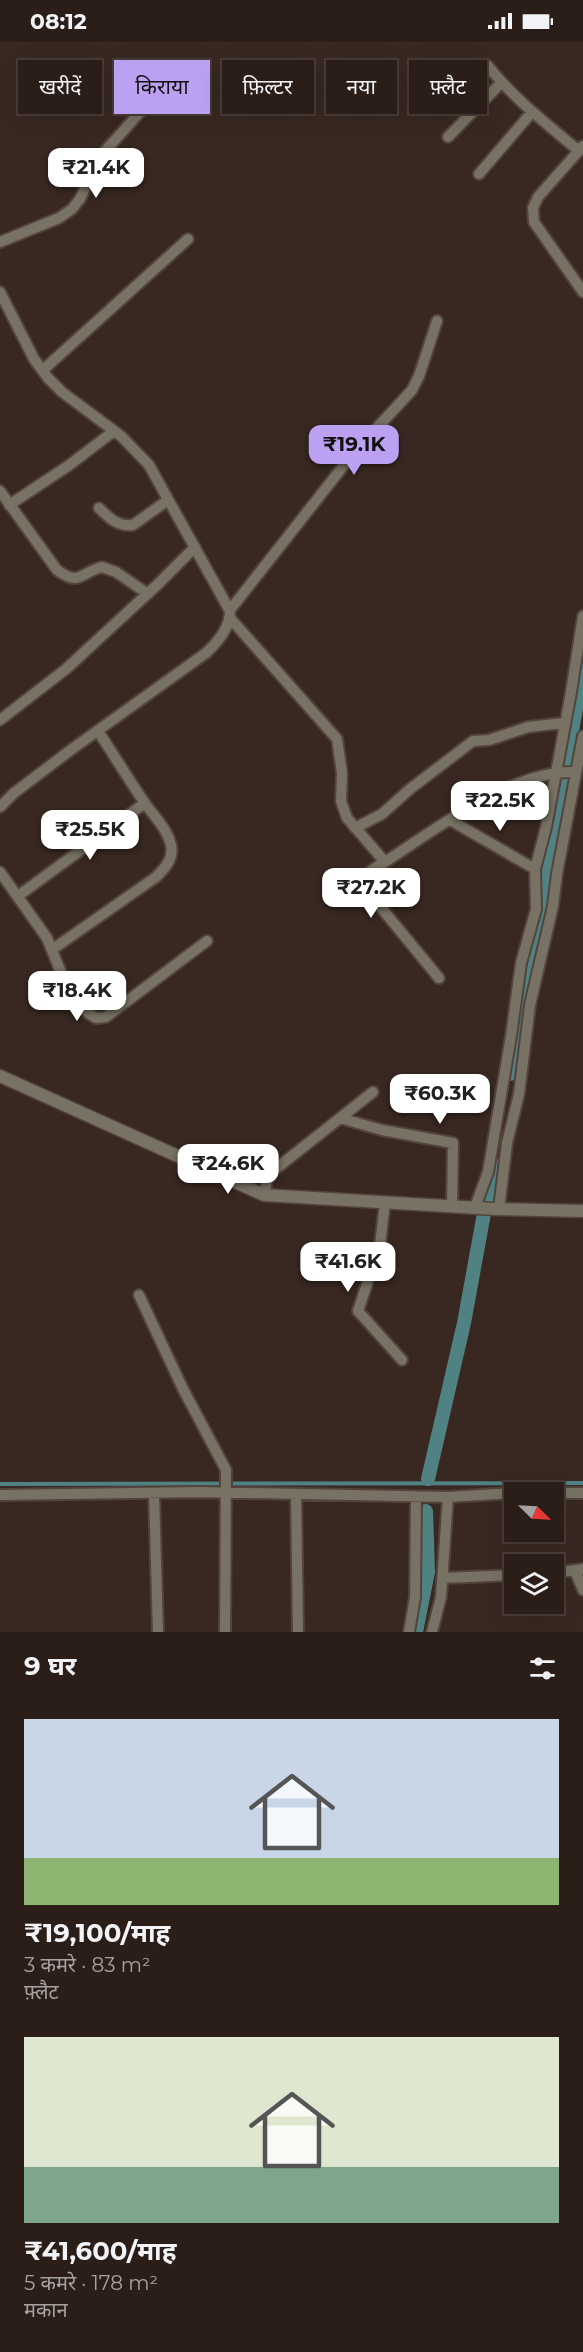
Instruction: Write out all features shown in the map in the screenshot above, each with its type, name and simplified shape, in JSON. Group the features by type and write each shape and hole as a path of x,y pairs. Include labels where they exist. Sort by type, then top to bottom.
{"street":[{"path":"488,66 501,83 532,112 581,148 538,197 533,208 534,222 583,292"},
{"path":"448,137 501,83"},
{"path":"479,174 532,112"},
{"path":"0,242 59,218 72,209 80,199 99,158 138,114"},
{"path":"43,370 189,239"},
{"path":"0,292 34,359 43,370 62,392 114,431 149,465 230,614 337,739 342,773 341,801 347,818 385,862"},
{"path":"0,807 14,793 206,653 222,635 230,614 345,463 412,390 419,376 436,321"},
{"path":"9,505 68,466 114,431"},
{"path":"0,491 57,570 68,578 77,579 102,567 110,569 148,594"},
{"path":"99,508 111,520 126,526 133,525 168,500"},
{"path":"0,720 66,669 148,594 195,547"},
{"path":"488,1208 519,1094 530,1005 553,906 565,772 564,723 583,616"},
{"path":"355,828 382,814 410,789 473,741 489,740 528,727 564,723"},
{"path":"53,949 166,868 172,847 163,826 144,802 98,731"},
{"path":"488,1208 488,1172 521,963 536,909 535,869 546,827 565,772 583,736"},
{"path":"439,978 364,887 364,878 368,873 487,798 516,784 565,772"},
{"path":"18,896 144,802"},
{"path":"450,820 535,869"},
{"path":"0,872 53,949 62,975 88,1012 96,1018 106,1017 207,941"},
{"path":"0,1076 264,1195 583,1211"},
{"path":"264,1195 267,1181 273,1171 373,1092"},
{"path":"340,1118 382,1130 453,1143 452,1205"},
{"path":"385,1202 380,1245 358,1311 402,1360"},
{"path":"139,1295 183,1389 224,1465 226,1486 225,1632"},
{"path":"0,1495 154,1493 226,1486 296,1494 448,1497 504,1494"},
{"path":"154,1493 158,1632"},
{"path":"564,1493 583,1494"},
{"path":"296,1494 298,1632"},
{"path":"409,1632 415,1597 416,1497"},
{"path":"432,1632 440,1604 448,1497"},
{"path":"564,1572 579,1570 583,1590"},
{"path":"443,1578 504,1575"}],"waterway":[{"path":"510,1074 583,670"},
{"path":"428,1479 464,1323 493,1164"},
{"path":"0,1484 583,1483"},
{"path":"416,1632 428,1572 426,1511"}]}
